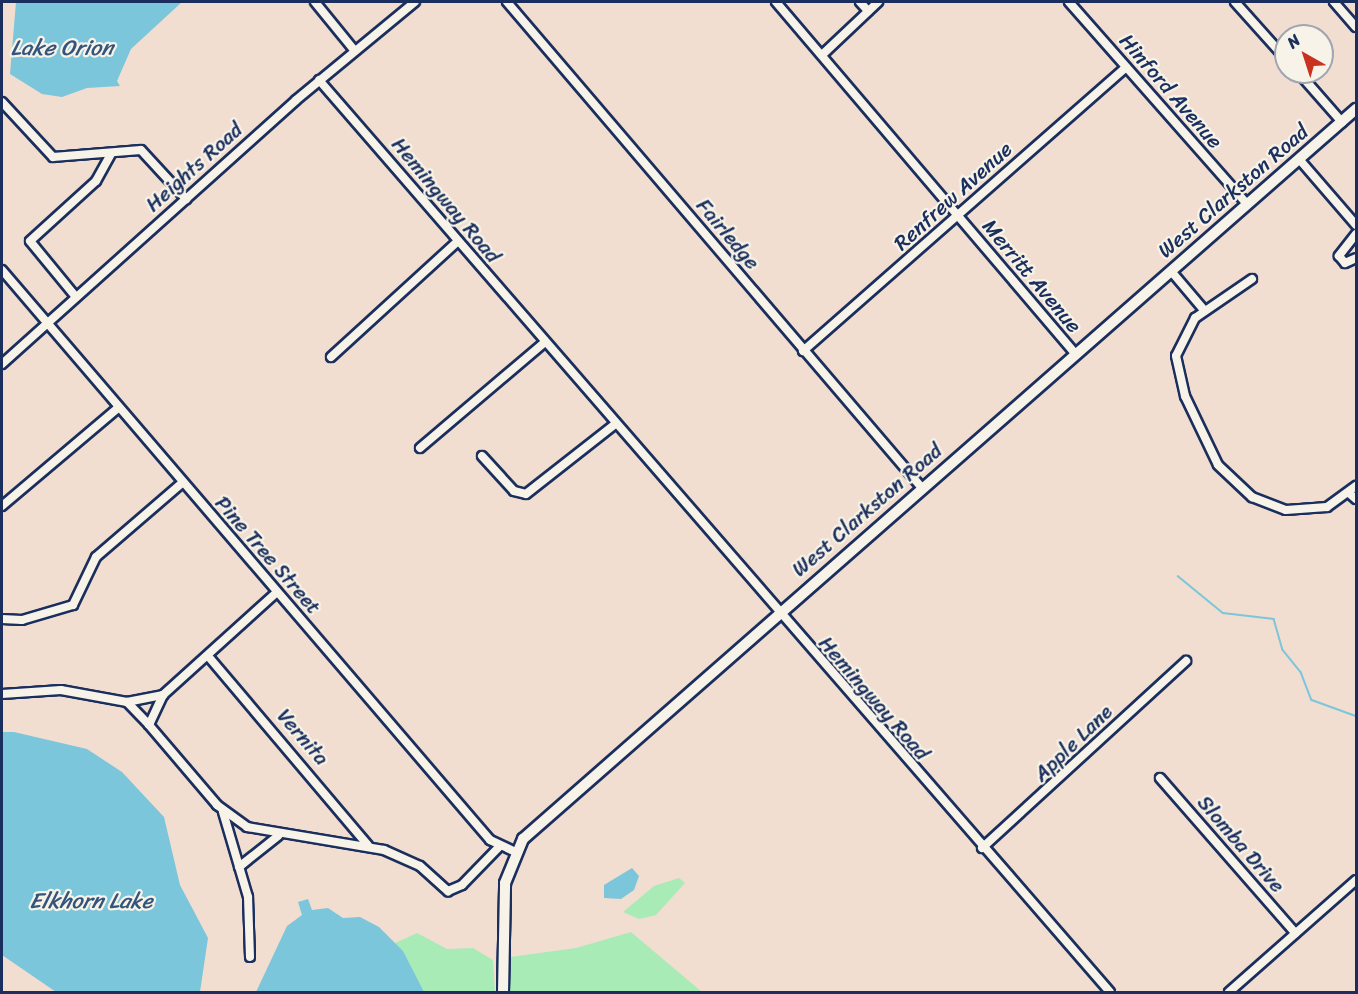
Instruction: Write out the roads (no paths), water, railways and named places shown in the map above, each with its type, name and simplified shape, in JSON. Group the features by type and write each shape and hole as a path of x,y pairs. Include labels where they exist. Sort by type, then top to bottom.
{"main road":[{"name":"West Clarkston Road","path":"503,993 503,898 516,852 562,802 1356,109"}],"street":[{"path":"315,2 355,51"},
{"name":"Heights Road","path":"2,364 319,80 415,2"},
{"name":"Fairledge","path":"507,2 922,488"},
{"name":"Merritt Avenue","path":"776,2 823,54 1076,355"},
{"path":"860,2 868,11"},
{"path":"823,54 878,2"},
{"name":"Hinford Avenue","path":"1069,2 1247,204"},
{"path":"1235,2 1274,46"},
{"path":"1334,2 1356,27"},
{"name":"Renfrew Avenue","path":"803,351 1126,67"},
{"name":"Hemingway Road","path":"319,80 777,614 1110,993"},
{"path":"1309,84 1342,122"},
{"path":"2,102 53,157 141,150 186,199"},
{"path":"76,297 33,248 34,236 96,181 111,154"},
{"path":"1299,159 1356,225"},
{"path":"1356,234 1338,256 1345,263 1356,258"},
{"path":"331,357 458,241"},
{"name":"Pine Tree Street","path":"2,270 182,483 499,847"},
{"path":"1171,271 1204,310"},
{"path":"1252,279 1204,310 1182,335 1176,366 1218,465 1252,497 1286,510 1313,511 1353,496 1356,486"},
{"path":"420,448 544,343"},
{"path":"2,506 118,408"},
{"path":"482,456 514,491 526,494 614,425"},
{"path":"2,619 22,620 72,605 105,548 182,483"},
{"path":"149,725 163,694 276,592"},
{"name":"Vernita","path":"207,656 368,845"},
{"name":"Apple Lane","path":"982,848 1186,662"},
{"path":"2,694 61,690 127,702 163,694"},
{"path":"127,702 223,812 243,825 278,836 368,845 420,866 448,891 469,878 499,847 516,852"},
{"name":"Slomba Drive","path":"1161,778 1295,933"},
{"path":"223,812 227,834 248,897 250,957"},
{"path":"227,834 243,825"},
{"path":"239,867 278,836"},
{"path":"1229,993 1356,880"}],"water":[{"name":"Lake Orion","path":"16,2 182,2 131,49 117,81 120,86 87,88 62,97 42,94 10,74"},
{"name":"Elkhorn Lake","path":"2,732 14,732 87,749 122,772 164,817 180,885 208,938 200,992 56,992 2,955"},
{"path":"632,868 639,876 634,890 621,899 604,898 604,885"},
{"path":"308,899 312,910 328,908 343,918 360,917 379,927 403,951 424,992 256,992 287,926 302,915 298,902"}],"waterway":[{"path":"1178,576 1223,613 1274,619 1283,650 1301,672 1312,700 1356,716"},
{"path":"604,992 625,992"}]}
